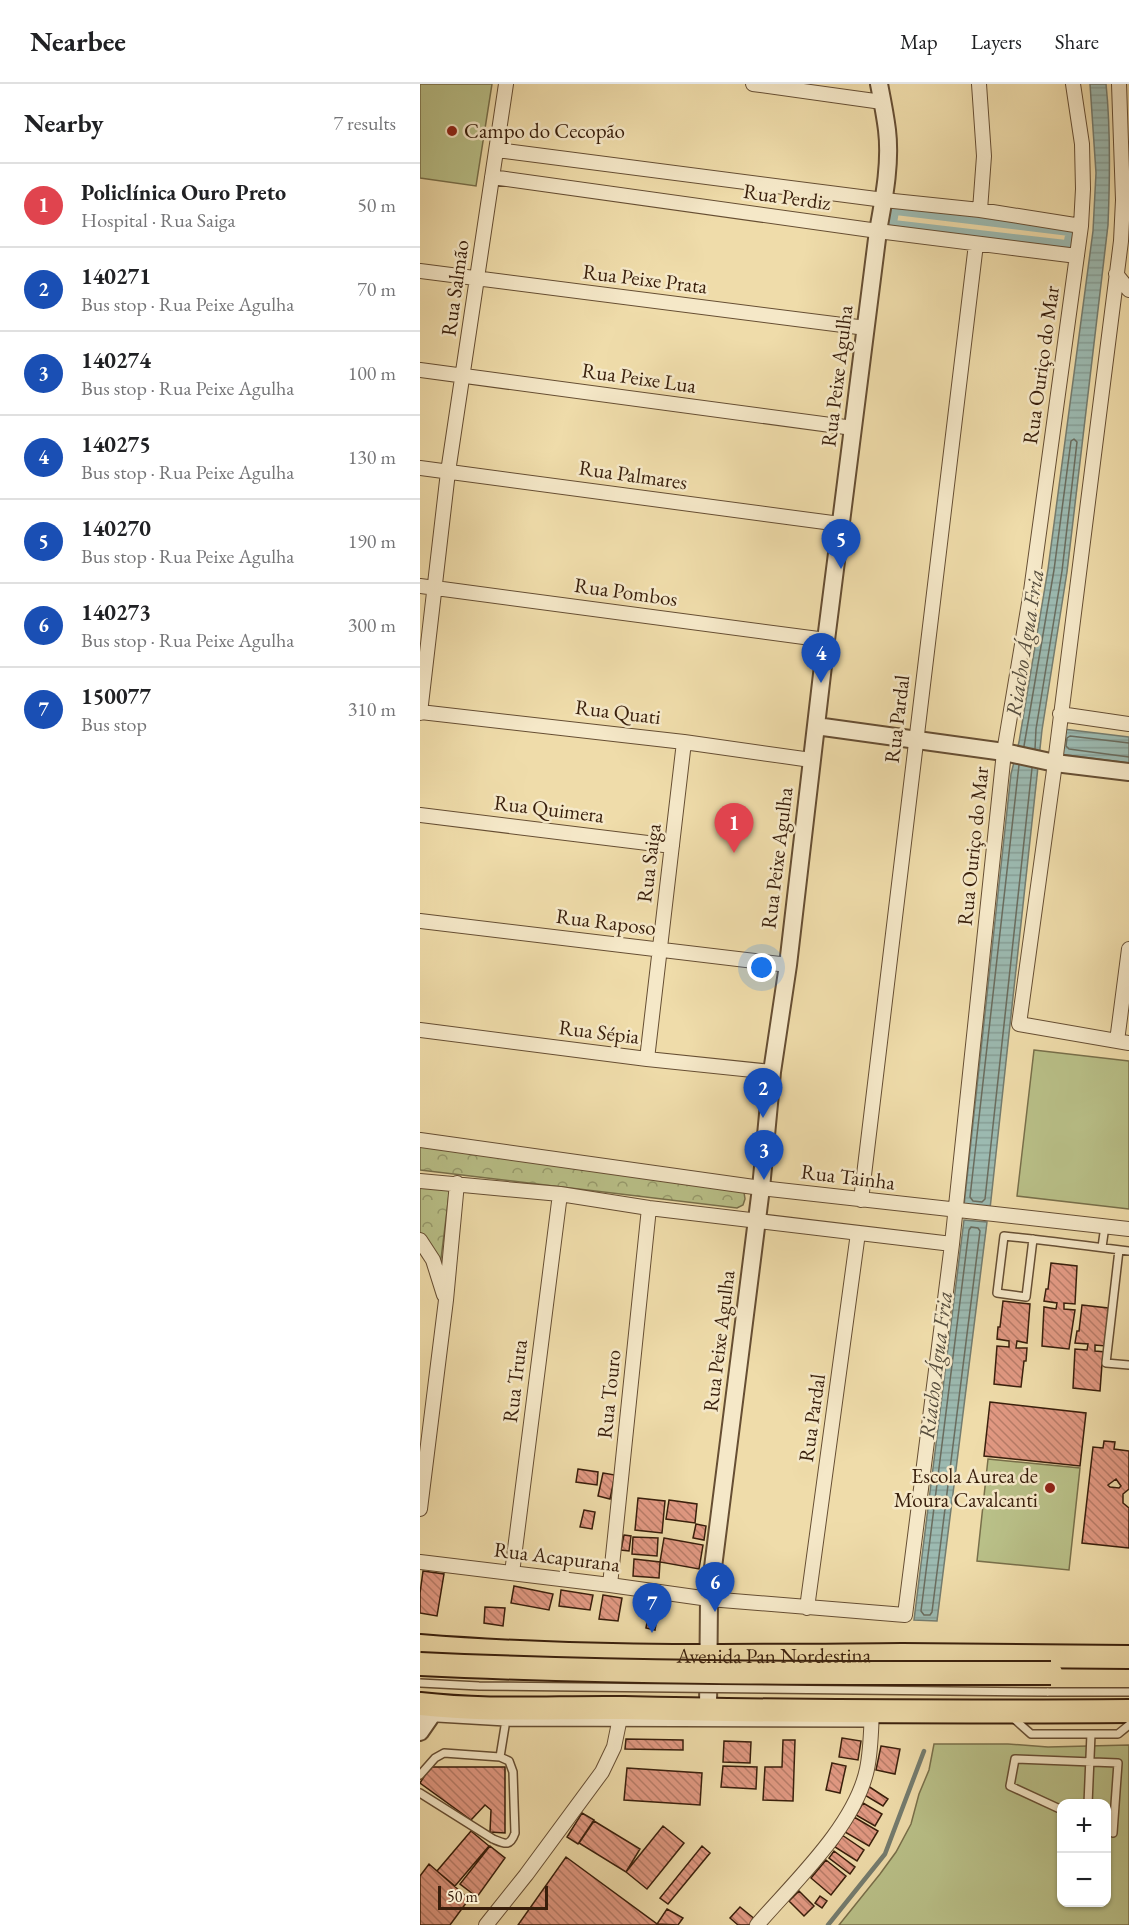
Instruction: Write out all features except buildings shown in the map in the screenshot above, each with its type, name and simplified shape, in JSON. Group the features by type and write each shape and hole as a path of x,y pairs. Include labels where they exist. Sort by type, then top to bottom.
{"highway":[{"name":"Avenida Pan Nordestina","path":"420,1646 604,1655 1129,1657"},
{"path":"791,1656 777,1672 775,1682 777,1693 791,1712"},
{"name":"Avenida Pan Nordestina","path":"420,1664 531,1670 1049,1682 1129,1672"},
{"path":"427,1711 507,1715 620,1715 708,1711 872,1716 1005,1712 1129,1712"}],"street":[{"name":"Rua Salmão","path":"420,712 427,587 464,376 506,84"},
{"path":"753,84 882,102"},
{"name":"Rua Peixe Agulha","path":"708,1711 709,1599 761,1188 772,1072 788,965 840,524 884,200 888,157 887,131 879,84"},
{"path":"979,84 984,156 980,210"},
{"name":"Rua Ouriço do Mar","path":"905,1615 958,1211 1008,753 1077,256 1083,189 1082,144 1073,84"},
{"path":"1119,84 1125,117 1121,241 1018,1024 1123,1042 1129,949"},
{"name":"Rua Perdiz","path":"497,150 884,200 980,210 1080,226"},
{"name":"Rua Perdiz","path":"492,177 878,231 1077,256"},
{"name":"Rua Pardal","path":"861,1200 976,244"},
{"name":"Rua Peixe Prata","path":"420,271 866,328"},
{"path":"1116,274 1129,290"},
{"name":"Rua Peixe Lua","path":"420,370 853,428"},
{"name":"Rua Palmares","path":"420,468 840,524"},
{"name":"Rua Pombos","path":"427,587 826,640"},
{"name":"Rua Quati","path":"420,712 812,759"},
{"path":"1059,721 1129,724"},
{"path":"816,726 1129,772"},
{"name":"Rua Saiga","path":"647,1059 684,742"},
{"name":"Rua Quimera","path":"420,815 672,846"},
{"name":"Rua Raposo","path":"420,921 788,965"},
{"name":"Rua Sépia","path":"420,1030 647,1059 772,1072"},
{"name":"Rua Tainha","path":"420,1140 761,1188 1129,1229"},
{"path":"420,1181 560,1194 649,1208 952,1244"},
{"path":"420,1509 446,1300 457,1183"},
{"name":"Rua Truta","path":"512,1573 560,1194"},
{"name":"Rua Touro","path":"610,1585 649,1208"},
{"name":"Rua Pardal","path":"807,1608 858,1233"},
{"path":"420,1240 433,1260 446,1300"},
{"name":"Rua Acapurana","path":"420,1562 709,1599 905,1615"},
{"path":"420,1732 427,1711"},
{"path":"486,1925 602,1772 614,1747 620,1715"},
{"path":"757,1925 833,1838 848,1815 867,1771 872,1716"}],"lane":[{"path":"1102,1247 1105,1227"},
{"path":"1033,1239 1026,1297 997,1293 1004,1236 1033,1239 1102,1247 1129,1251"},
{"path":"1119,1250 1106,1363 1129,1365"},
{"path":"420,1683 479,1686 1049,1682 1129,1692"},
{"path":"1005,1712 1031,1734 1118,1734 1129,1725"},
{"path":"500,1757 507,1715"},
{"path":"620,1715 872,1716"},
{"path":"1088,1799 1091,1734"},
{"path":"420,1775 435,1758 444,1753 500,1757 509,1761 513,1772 515,1833 512,1840 503,1844 493,1839 420,1793"},
{"path":"1057,1808 1010,1786 1015,1759 1118,1763 1113,1833 1111,1832"}],"green space":[{"name":"Campo do Cecopão","path":"420,84 492,84 476,186 420,178"},
{"path":"1034,1050 1129,1061 1129,1209 1017,1196"},
{"path":"420,1140 744,1192 745,1199 743,1205 737,1208 420,1170"},
{"path":"420,1184 450,1186 440,1267 420,1235"},
{"path":"988,1459 1080,1468 1069,1570 977,1561"},
{"path":"934,1744 1008,1744 1048,1747 1129,1745 1129,1925 839,1925 896,1852 911,1824 919,1794 929,1770"}],"water":[{"path":"1090,84 1106,84 1110,154 1108,225 1067,572 1042,730 990,1209 964,1206 1011,774 1019,742 1048,569 1093,231 1096,173"},
{"path":"1063,729 1129,737 1129,763 1059,754"},
{"path":"964,1220 987,1222 937,1621 914,1620"}],"waterway":[{"path":"892,207 1074,229 1070,248 889,227 892,207"},
{"name":"Riacho Água Fria","path":"828,1925 885,1854 924,1751"}],"place":[{"name":"Campo do Cecopão","path":"452,131"},
{"name":"140270","path":"841,569"},
{"name":"140275","path":"821,683"},
{"name":"Policlínica Ouro Preto","path":"734,853"},
{"name":"140271","path":"763,1118"},
{"name":"140274","path":"764,1180"},
{"name":"Escola Aurea de Moura Cavalcanti","path":"1050,1488"},
{"name":"140273","path":"715,1612"},
{"name":"150077","path":"652,1633"}]}
